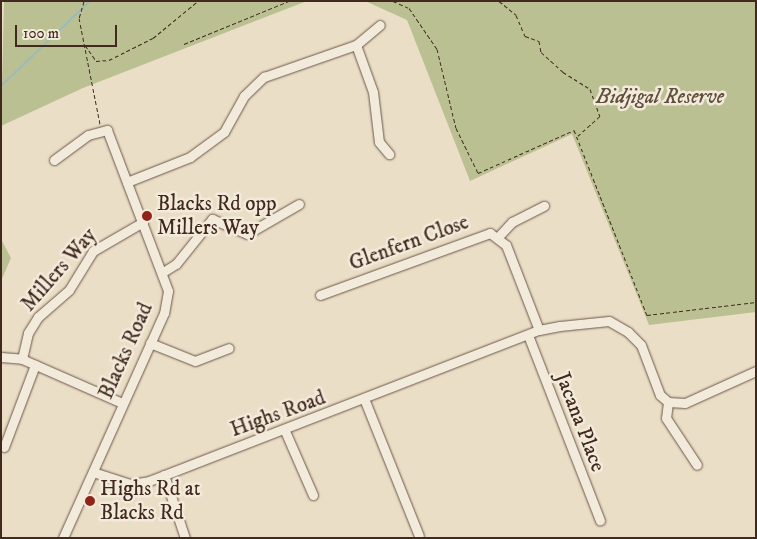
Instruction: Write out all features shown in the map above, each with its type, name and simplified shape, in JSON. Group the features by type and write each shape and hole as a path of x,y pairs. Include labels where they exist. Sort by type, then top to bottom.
{"street":[{"path":"127,182 190,157 224,132 244,96 264,77 356,45 380,25"},
{"path":"356,45 373,92 380,142 389,154"},
{"path":"54,160 104,130"},
{"name":"Blacks Road","path":"93,472 168,299 162,272 127,182 104,130"},
{"path":"162,272 176,264 212,219 248,234 300,204"},
{"path":"498,237 512,222 544,206"},
{"name":"Millers Way","path":"22,359 28,333 38,317 69,290 93,251 143,222"},
{"name":"Glenfern Close","path":"320,294 482,234 498,237 506,245 539,330"},
{"name":"Highs Road","path":"93,472 131,484 164,475 365,401 539,330 609,321 641,344 660,395 668,402"},
{"name":"Jacana Place","path":"528,335 600,521"},
{"path":"150,343 195,361 230,348"},
{"path":"1,357 22,359 122,403"},
{"path":"4,447 35,365"},
{"path":"697,465 666,418 668,402 685,403 756,371"},
{"path":"365,401 419,536"},
{"path":"1,427 11,430"},
{"path":"285,431 313,495"},
{"path":"63,538 93,472"},
{"path":"164,475 185,538"}],"path":[{"path":"84,1 79,18 104,130"},
{"path":"85,45 96,61 109,60 153,38 198,1"},
{"path":"184,44 289,1"},
{"path":"393,1 409,8 437,49 456,128 478,174 574,130 647,315 756,302"},
{"path":"499,1 516,15 525,36 539,41 541,52 563,72 590,89 600,116 577,138"}],"green space":[{"path":"4,1 307,1 83,88 1,126"},
{"name":"Bidjigal Reserve","path":"365,1 756,1 756,312 649,325 572,134 470,181 407,20"},
{"path":"1,239 11,258 1,281"}],"waterway":[{"path":"1,86 90,1"}],"place":[{"name":"Blacks Rd opp Millers Way","path":"147,216"},
{"name":"Highs Rd at Blacks Rd","path":"90,501"}]}
